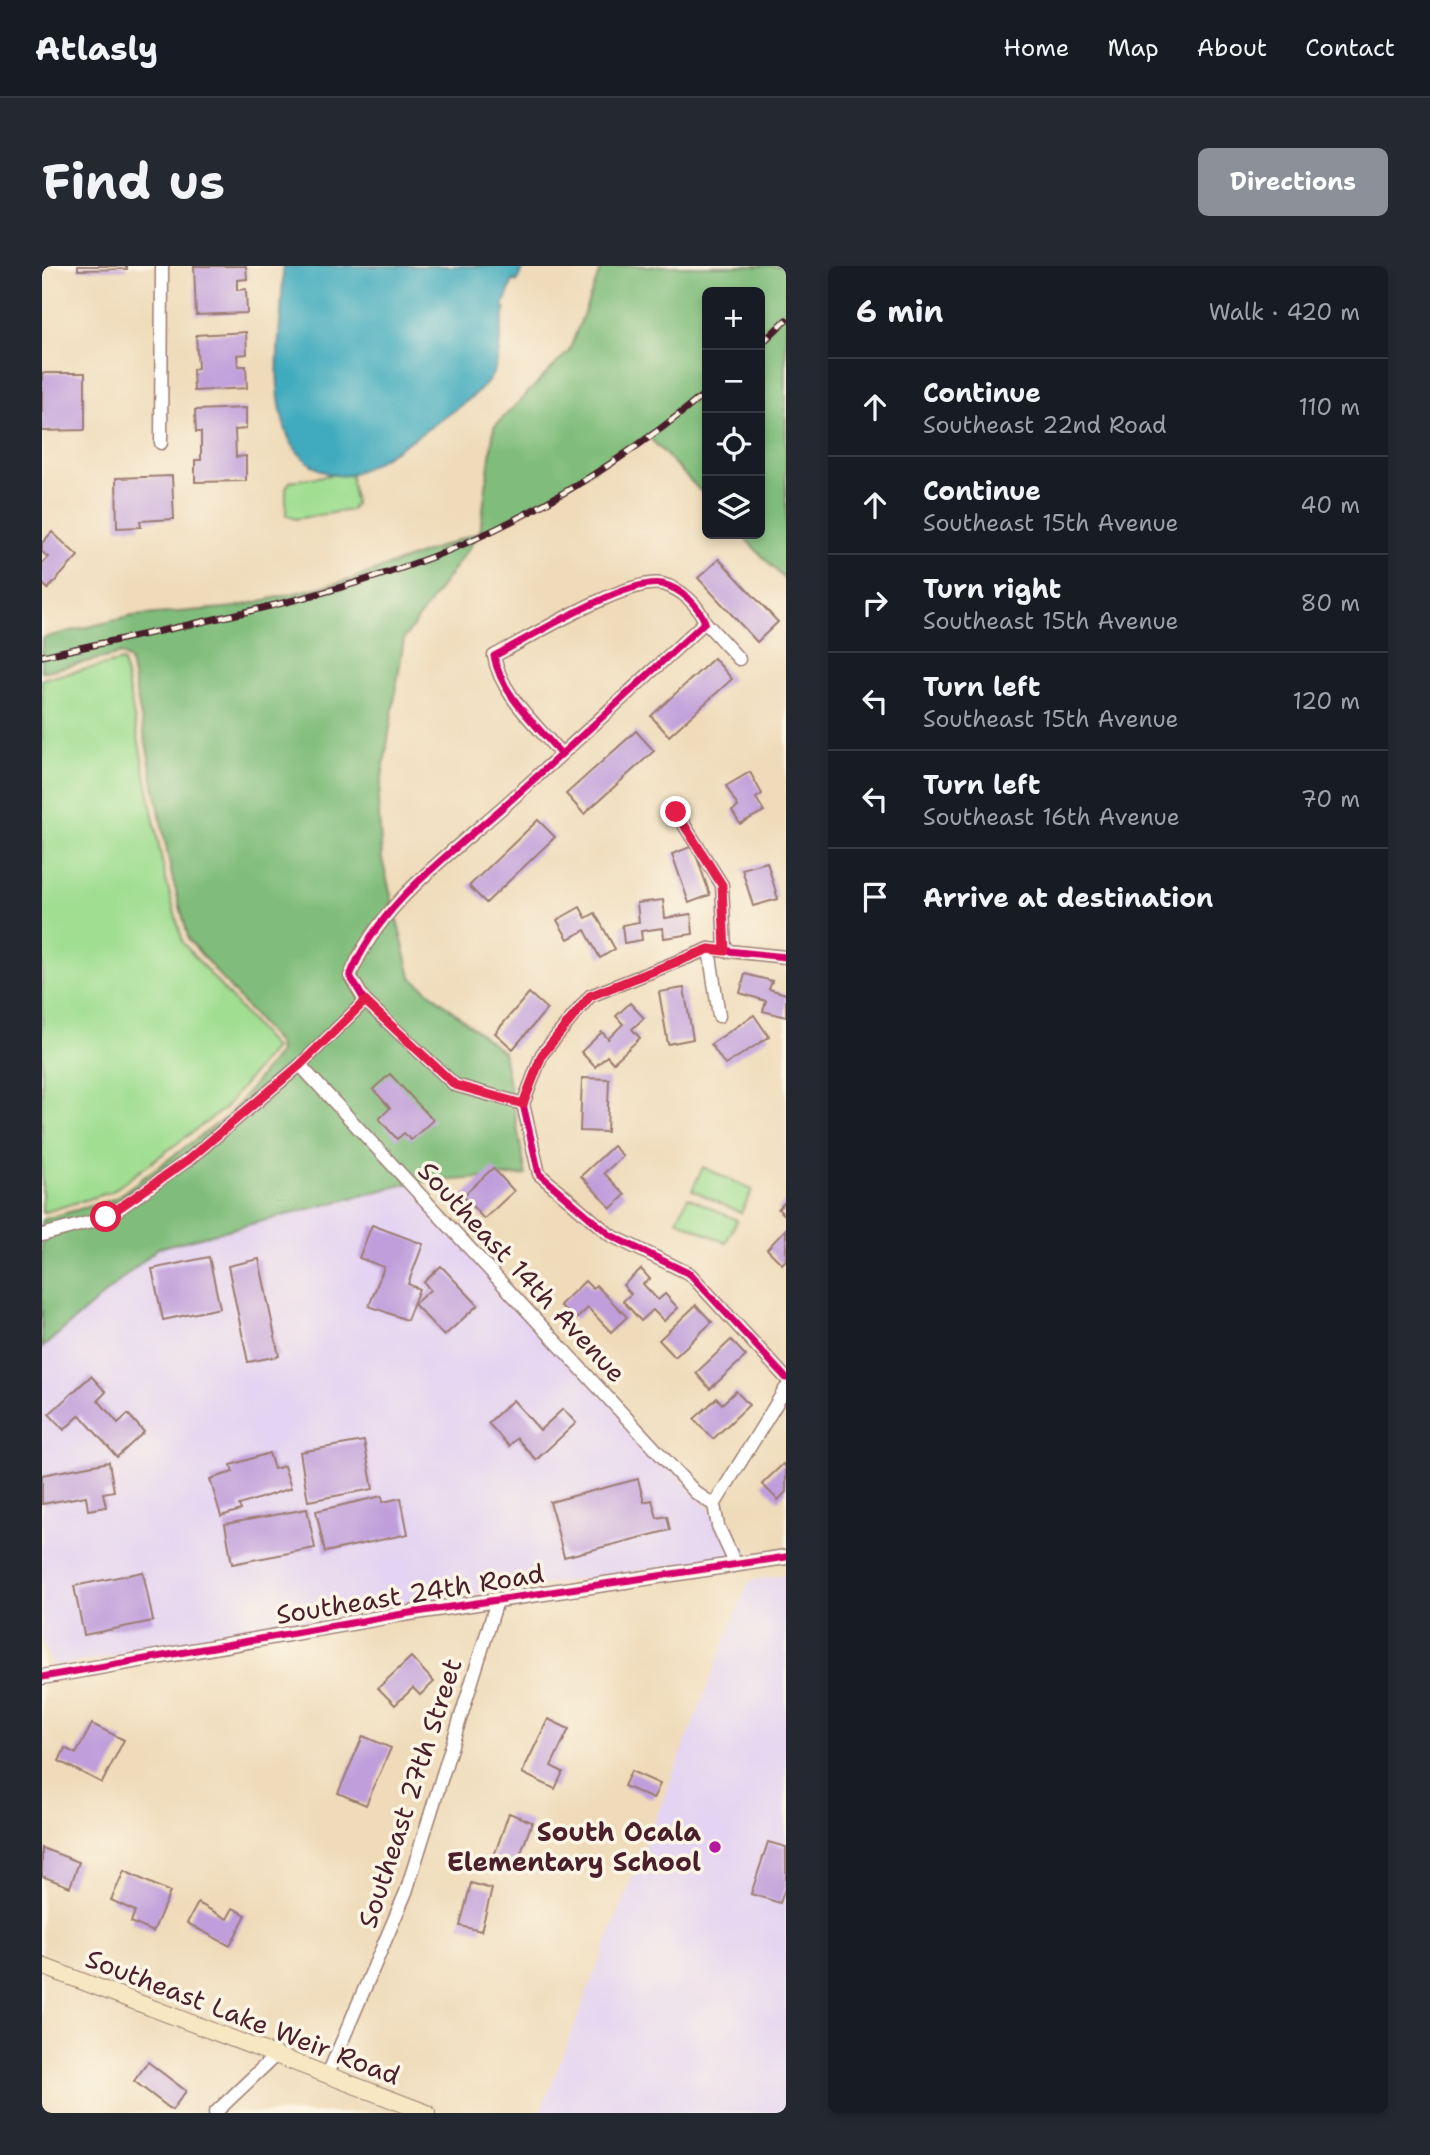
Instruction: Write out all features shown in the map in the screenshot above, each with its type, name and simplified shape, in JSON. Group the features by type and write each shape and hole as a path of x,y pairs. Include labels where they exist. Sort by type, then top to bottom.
{"main road":[{"name":"Southeast Lake Weir Road","path":"42,1966 427,2113"}],"street":[{"path":"161,443 162,266"},
{"path":"561,754 506,690 497,672 494,656 623,589 662,584 698,604 705,622 739,659"},
{"path":"523,1104 455,1085 365,1001 350,976 360,952 390,909 705,622"},
{"path":"676,812 722,885 725,951"},
{"path":"709,949 719,1016"},
{"path":"786,957 709,949 590,996 542,1055 523,1104 539,1174 610,1235 690,1274 786,1378"},
{"path":"42,1235 106,1217 188,1160 300,1065 365,1001"},
{"name":"Southeast 14th Avenue","path":"300,1065 696,1493 714,1505"},
{"path":"736,1565 718,1526 714,1505 786,1388"},
{"name":"Southeast 24th Road","path":"42,1677 402,1614 786,1557"},
{"name":"Southeast 27th Street","path":"328,2074 406,1892 497,1601"},
{"path":"215,2113 276,2055"}],"shaded area":[{"path":"410,1183 751,1554 400,1606 52,1667 42,1636 42,1348 158,1248"},
{"name":"South Ocala Elementary School","path":"786,1575 786,2113 540,2113 749,1581"}],"green space":[{"path":"602,266 786,266 786,581 746,539 765,539 765,287 702,287 702,493 648,436 506,522 480,532 494,427 569,351"},
{"path":"343,473 351,475 355,504 351,510 295,519 286,515 286,487 291,481"},
{"path":"480,532 404,639 378,802 382,859 411,977 503,1052 526,1175 410,1183 158,1248 42,1348 42,1220 114,1199 229,1115 279,1053 278,1044 189,940 172,876 130,661 121,654 42,672 42,638 133,616 236,607 350,580"},
{"path":"123,661 165,877 183,943 274,1048 224,1109 111,1192 42,1213 42,679"},
{"path":"703,1167 752,1190 741,1213 692,1190"},
{"path":"688,1197 737,1220 726,1243 677,1220"}],"water":[{"path":"283,266 524,266 517,282 513,280 503,307 506,309 498,358 485,385 440,421 396,450 359,471 338,475 320,470 297,452 288,436 282,416 277,373"}],"building":[{"path":"78,266 127,266 127,269 78,270"},
{"path":"194,266 246,266 247,279 237,280 237,290 246,289 247,313 196,315"},
{"path":"246,332 247,354 237,355 238,366 246,366 247,388 194,391 193,369 198,368 196,335"},
{"path":"42,373 85,373 85,430 42,431"},
{"path":"246,408 246,429 235,430 236,457 246,456 246,481 195,482 195,460 201,460 201,432 196,432 195,410"},
{"path":"172,476 174,519 140,521 141,527 117,528 116,478"},
{"path":"52,532 78,556 48,589 42,583 42,563 48,557 42,552 42,543"},
{"path":"719,559 778,622 757,642 698,578"},
{"path":"714,658 732,679 669,736 651,716"},
{"path":"636,731 654,751 584,814 566,794"},
{"path":"750,772 762,794 756,798 764,811 740,824 732,811 738,807 726,786"},
{"path":"538,820 555,837 486,903 469,886"},
{"path":"693,846 710,895 689,903 672,854"},
{"path":"767,862 778,899 753,906 742,869"},
{"path":"663,900 665,918 691,914 693,934 664,938 663,928 641,931 642,940 624,943 622,925 639,922 637,903"},
{"path":"580,907 586,918 595,913 615,949 600,958 585,930 568,939 557,920"},
{"path":"745,974 772,981 769,989 786,994 786,1017 763,1011 766,1001 740,993"},
{"path":"684,988 693,1039 668,1044 659,992"},
{"path":"529,993 547,1009 513,1049 495,1033"},
{"path":"630,1003 644,1018 632,1029 640,1038 613,1063 607,1056 595,1067 581,1052 602,1032 608,1039 623,1024 616,1016"},
{"path":"754,1015 769,1037 725,1065 711,1044"},
{"path":"390,1074 433,1120 411,1140 404,1133 397,1139 379,1119 390,1108 373,1089"},
{"path":"582,1078 609,1079 607,1132 580,1131"},
{"path":"613,1146 623,1156 604,1173 625,1195 611,1208 581,1176"},
{"path":"493,1168 514,1191 484,1219 463,1196"},
{"path":"786,1201 786,1216 778,1209"},
{"path":"372,1225 423,1244 408,1284 419,1289 407,1320 369,1306 384,1267 359,1258"},
{"path":"786,1229 786,1260 782,1264 767,1249"},
{"path":"209,1257 220,1308 163,1320 152,1269"},
{"path":"259,1259 279,1356 248,1362 228,1266"},
{"path":"441,1266 478,1305 444,1336 414,1304 430,1290 424,1282"},
{"path":"641,1269 650,1279 643,1284 658,1300 665,1294 678,1308 664,1321 653,1310 641,1321 623,1301 631,1294 623,1285"},
{"path":"585,1281 593,1289 596,1285 627,1317 611,1332 588,1308 575,1320 560,1305"},
{"path":"696,1305 712,1322 675,1357 659,1340"},
{"path":"731,1340 746,1356 710,1389 696,1373"},
{"path":"91,1376 106,1392 98,1400 118,1423 128,1414 144,1432 117,1457 80,1415 64,1430 49,1414"},
{"path":"736,1391 749,1405 713,1439 694,1419 717,1398 722,1404"},
{"path":"513,1400 540,1430 563,1409 576,1423 536,1460 517,1438 509,1446 488,1423"},
{"path":"364,1441 373,1489 308,1501 300,1452"},
{"path":"269,1453 274,1469 284,1466 291,1488 239,1505 241,1510 221,1516 210,1479 233,1472 231,1465"},
{"path":"109,1462 114,1491 103,1493 106,1507 88,1510 86,1496 42,1504 42,1475"},
{"path":"783,1464 786,1467 786,1492 778,1500 762,1484"},
{"path":"638,1479 644,1502 652,1500 657,1518 667,1516 670,1530 564,1557 550,1502"},
{"path":"382,1496 383,1502 401,1498 408,1534 325,1552 316,1511"},
{"path":"307,1509 315,1548 232,1564 225,1524"},
{"path":"143,1572 153,1621 84,1635 74,1586"},
{"path":"411,1657 434,1682 420,1695 413,1688 395,1705 378,1688"},
{"path":"548,1719 569,1729 551,1766 563,1772 555,1789 522,1773"},
{"path":"92,1724 124,1740 102,1783 59,1761 65,1748 76,1754"},
{"path":"363,1736 391,1748 366,1805 338,1793"},
{"path":"631,1771 660,1784 653,1799 624,1786"},
{"path":"509,1813 532,1822 515,1870 492,1862"},
{"path":"768,1842 786,1847 786,1886 780,1903 751,1894"},
{"path":"42,1848 79,1862 70,1887 42,1876"},
{"path":"124,1871 170,1892 153,1932 131,1922 135,1911 111,1900"},
{"path":"471,1883 492,1889 481,1931 460,1926"},
{"path":"198,1903 227,1919 233,1908 246,1915 230,1946 187,1923"},
{"path":"148,2062 186,2091 172,2110 134,2081"}],"railway":[{"path":"765,340 786,320"},
{"path":"42,656 257,609 417,563 498,528 592,476 651,436 702,396"}],"cycle path":[{"path":"365,1001 350,976 363,949 380,924 421,879 491,818 537,776 705,622 694,604 683,594 662,584 646,584 626,590 578,611 494,656 504,684 512,696 531,720 561,754"},
{"path":"786,957 709,949 590,996 542,1054 523,1104 539,1174 610,1235 690,1274 786,1378"},
{"path":"42,1677 403,1614 786,1557"}],"place":[{"name":"South Ocala Elementary School","path":"715,1847"}],"route":[{"path":"106,1217 188,1160 300,1065 365,1001 455,1085 523,1104 542,1055 590,996 709,949 725,951 722,885 676,812"}]}
